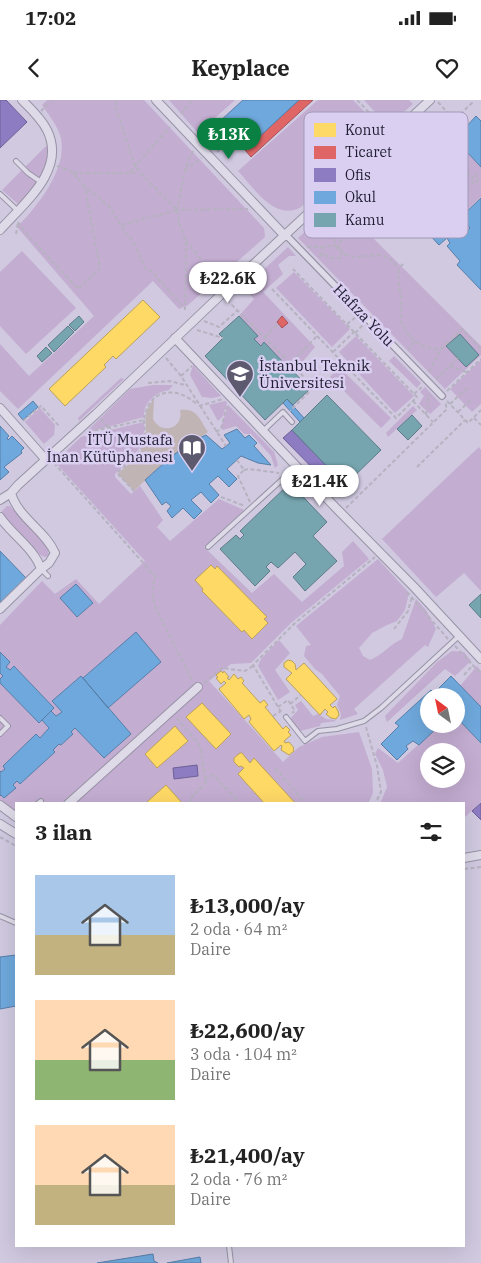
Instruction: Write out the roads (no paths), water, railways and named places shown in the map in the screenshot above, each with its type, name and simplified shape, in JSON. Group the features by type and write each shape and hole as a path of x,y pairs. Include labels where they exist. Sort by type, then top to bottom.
{"street":[{"path":"0,230 42,183 50,166 52,155 47,130 37,115 22,100"},
{"path":"156,100 285,236"},
{"path":"417,112 430,100"},
{"path":"0,500 11,493 304,218"},
{"name":"Hafıza Yolu","path":"285,236 442,396"},
{"path":"175,338 480,658"},
{"path":"0,408 47,458"},
{"path":"0,609 49,562 55,553 41,532 18,510 11,493"},
{"path":"0,517 33,553 41,569"},
{"path":"70,802 172,712 196,684"},
{"path":"0,806 15,816"},
{"path":"0,824 15,833"},
{"path":"465,858 481,856"}],"lane":[{"path":"16,161 42,183"},
{"path":"0,194 17,210"},
{"path":"263,431 283,412 292,422"},
{"path":"208,547 297,466"},
{"path":"41,569 48,576"},
{"path":"286,717 305,742 318,730 337,729 364,721 381,708 459,636"},
{"path":"0,718 8,726 0,734"},
{"path":"0,916 15,923"},
{"path":"229,1247 231,1263"}],"place":[{"name":"İstanbul Teknik Üniversitesi","path":"240,398"},
{"name":"İTÜ Mustafa İnan Kütüphanesi","path":"192,472"}]}
